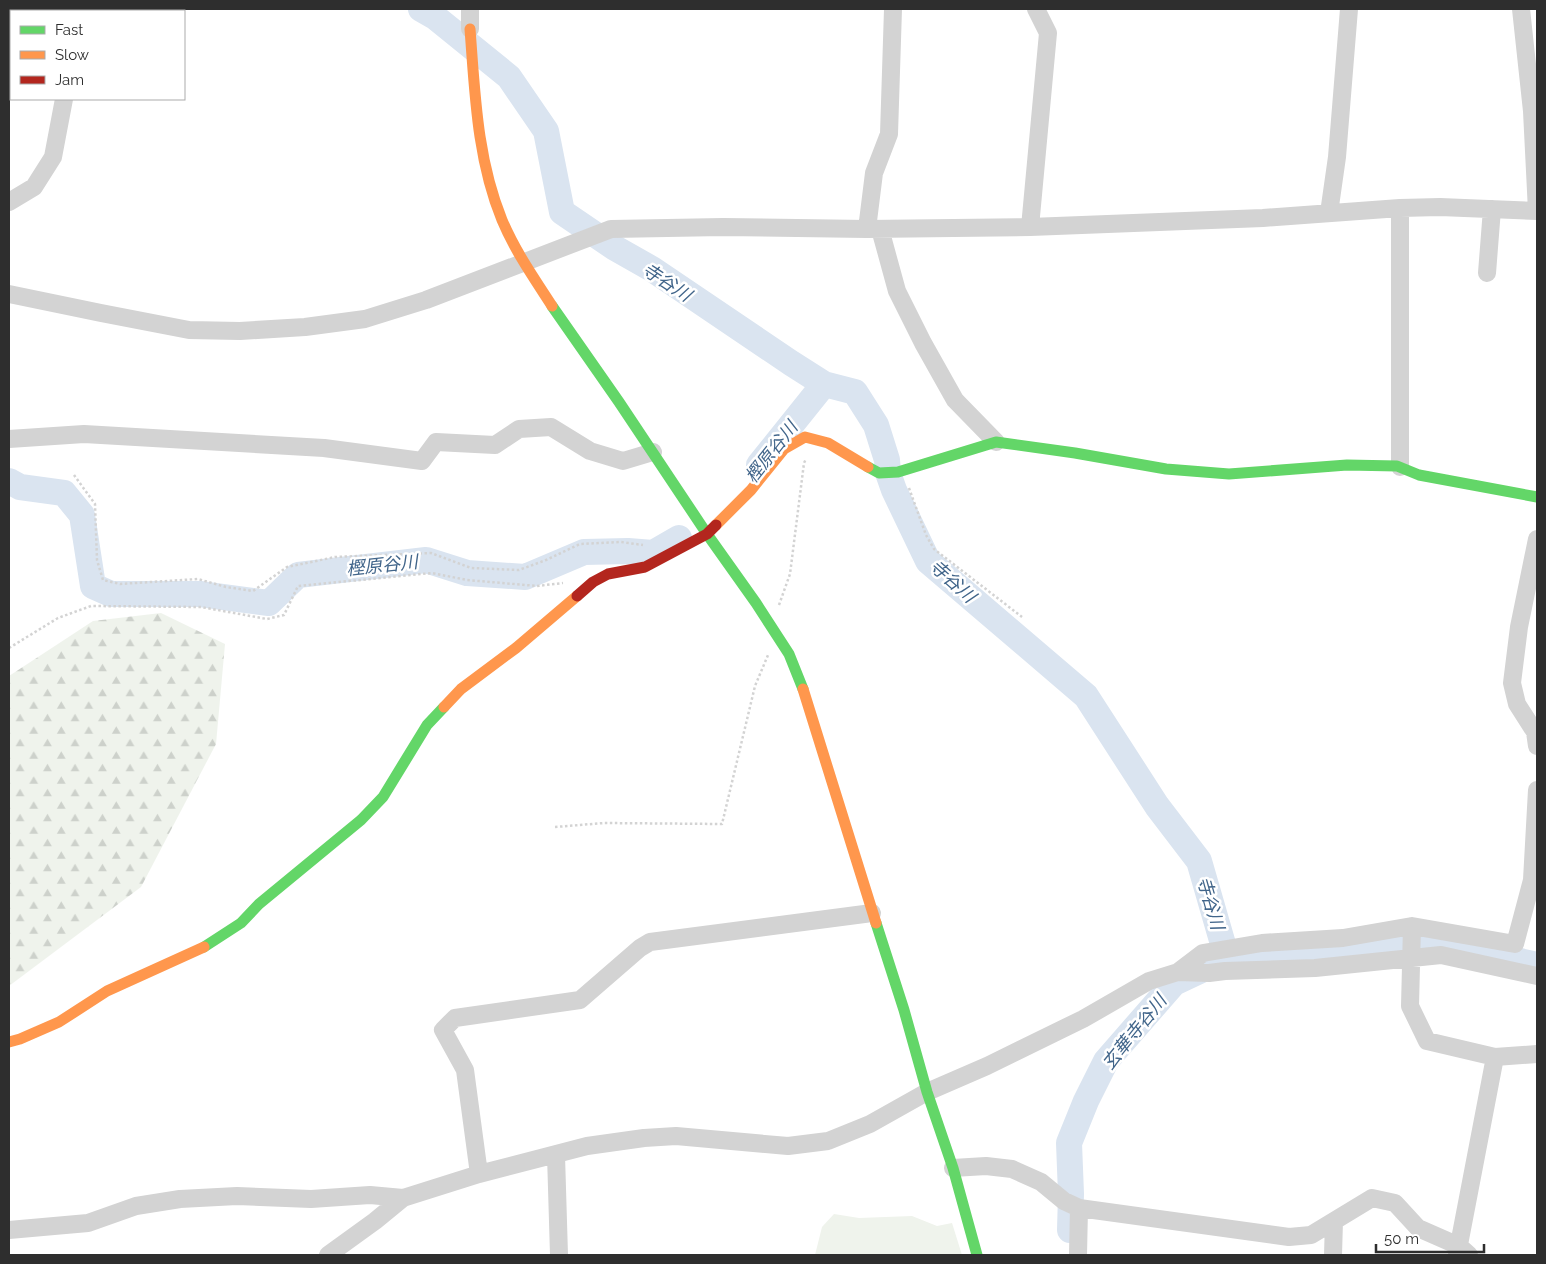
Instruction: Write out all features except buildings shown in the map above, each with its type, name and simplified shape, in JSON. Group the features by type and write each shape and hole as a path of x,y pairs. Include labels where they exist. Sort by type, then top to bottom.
{"street":[{"path":"466,9 470,29 479,135 488,176 502,220 523,264 789,654 807,699 872,913 904,1010 927,1092 953,1168 977,1255"},
{"path":"893,9 889,134 874,172 874,229 897,291 955,400 996,442"},
{"path":"1030,227 1048,34 1036,9"},
{"path":"1329,213 1337,157 1349,9"},
{"path":"9,294 189,330 240,331 305,327 365,319 426,300 611,229 723,226 874,229 1030,227 1263,218 1400,208 1537,211 1532,111 1521,9"},
{"path":"9,202 34,187 53,158 64,100"},
{"path":"1400,208 1400,467"},
{"path":"1487,273 1492,209"},
{"path":"9,439 94,435 324,448 422,461 436,442 494,445 519,429 551,427 590,450 623,461 653,452"},
{"path":"9,1042 20,1040 60,1022 107,991 206,946 241,923 259,904 361,820 383,796 427,725 461,689 516,648 593,582 608,574 645,567 707,534 752,490 784,449 805,437 828,443 879,473 900,471 996,442 1075,453 1166,469 1229,474 1347,465 1397,466 1419,474 1537,496"},
{"path":"1537,539 1534,564 1519,627 1512,683 1517,704 1535,732 1537,746"},
{"path":"1178,972 1203,953 1262,943 1343,938 1412,926 1515,944 1532,880 1537,790"},
{"path":"479,1174 466,1070 443,1030 454,1018 580,1000 640,948 650,942 872,913"},
{"path":"1412,926 1410,1006 1427,1041 1495,1057 1537,1054"},
{"path":"328,1255 403,1198 479,1174 587,1146 644,1138 676,1136 788,1146 828,1141 870,1124 927,1092 987,1066 1083,1019 1149,981 1178,972 1209,973 1314,968 1441,956 1537,976"},
{"path":"953,1168 986,1166 1012,1169 1041,1182 1072,1204 1289,1237 1312,1235 1372,1198 1395,1203 1418,1228 1462,1252 1495,1057"},
{"path":"556,1155 559,1255"},
{"path":"9,1230 88,1223 136,1206 180,1199 237,1196 311,1199 370,1195 403,1198"},
{"path":"1072,1204 1078,1255"},
{"path":"1333,1255 1334,1221"}],"path":[{"path":"555,826 604,823 722,824 755,686 774,631 790,574 804,463 817,440"},
{"path":"900,471 926,535 934,549 1022,618"},
{"path":"74,475 95,504 97,560 103,580 120,584 198,579 253,592 287,567 335,557 430,553 471,568 519,570 580,544 621,542 645,546"},
{"path":"9,648 58,618 91,606 201,606 267,619 284,615 298,586 432,573 467,580 537,586 565,582"}],"green space":[{"path":"161,613 225,644 216,744 141,887 9,986 9,676 93,621"},
{"path":"834,1214 859,1218 912,1216 937,1226 952,1223 962,1255 815,1255 822,1227"}],"waterway":[{"name":"寺谷川","path":"421,9 435,17 509,77 546,131 562,212 615,248 652,269 824,384 855,392 876,425 894,490 928,561 1086,696 1157,806 1199,861 1227,958"},
{"name":"樫原谷川","path":"759,465 824,384"},
{"name":"樫原谷川","path":"9,481 20,487 64,493 82,515 93,586 111,594 200,594 269,603 298,575 426,560 467,573 525,577 584,552 628,551 653,553 679,538"},
{"name":"玄華寺谷川","path":"1070,1230 1069,1143 1086,1101 1106,1061 1174,983 1227,958 1333,954 1433,941 1537,965"}],"traffic: fast":[{"path":"552,306 756,603 789,654 803,689"},
{"path":"868,467 879,473 898,472 996,442 1075,453 1166,469 1229,474 1347,465 1397,466 1419,475 1537,497"},
{"path":"204,947 241,923 259,904 361,820 383,797 427,725 444,707"},
{"path":"876,923 904,1010 927,1092 953,1168 977,1255"}],"traffic: slow":[{"path":"470,29 478,126 487,174 502,220 513,243 552,306"},
{"path":"716,525 751,490 784,449 805,437 828,443 868,467"},
{"path":"444,707 461,689 516,648 577,596"},
{"path":"803,689 876,923"},
{"path":"9,1042 59,1022 107,991 204,947"}],"traffic: jam":[{"path":"577,596 593,582 608,574 645,567 707,534 716,525"}]}
